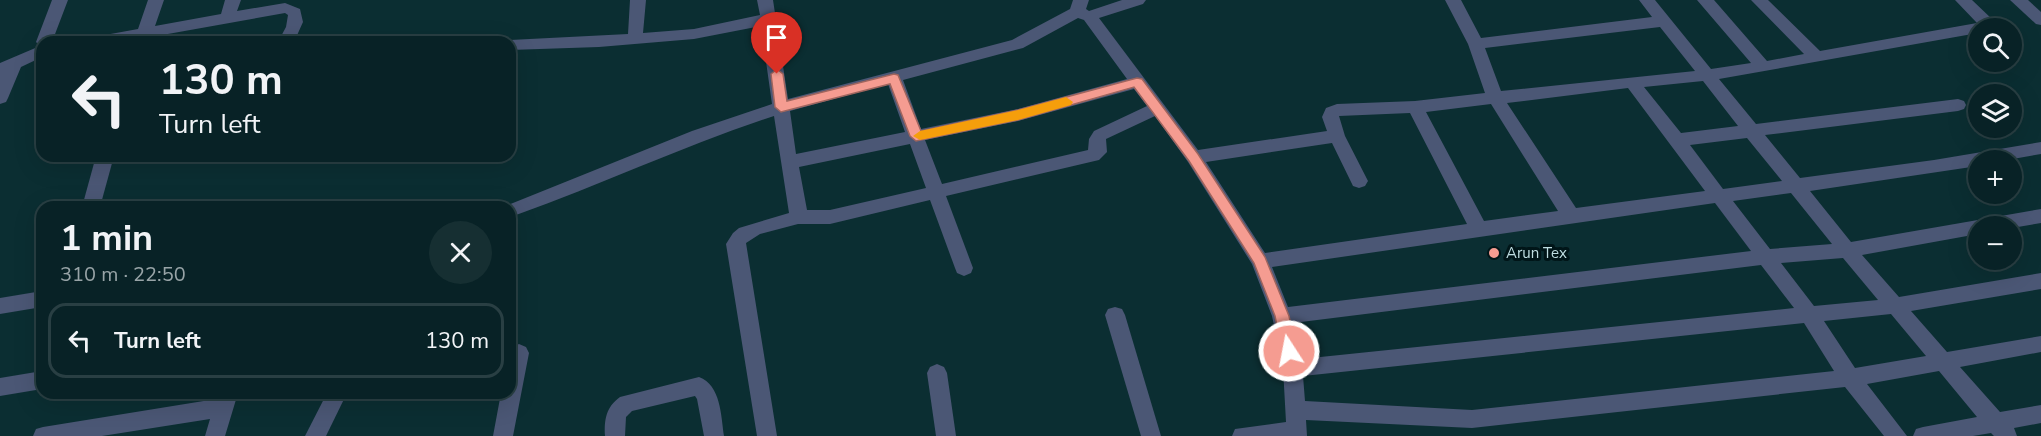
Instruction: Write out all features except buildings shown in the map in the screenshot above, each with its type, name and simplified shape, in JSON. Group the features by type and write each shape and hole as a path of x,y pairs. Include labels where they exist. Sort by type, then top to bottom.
{"street":[{"path":"46,36 60,0"},
{"path":"143,36 156,0"},
{"path":"227,19 233,0"},
{"path":"635,39 638,0"},
{"path":"765,0 798,208 797,216"},
{"path":"516,208 556,194 687,140 781,107 1017,44 1082,9 1138,0"},
{"path":"1453,0 1476,44 1495,98 1571,216"},
{"path":"1647,0 1847,250 2002,429"},
{"path":"1705,0 1762,67"},
{"path":"1760,0 1817,58"},
{"path":"1359,181 1330,117 1332,112 1337,110 1414,107 1632,81 1708,75 1817,58 1984,27 1985,20 1963,0"},
{"path":"2018,0 2041,20"},
{"path":"151,36 285,8 292,9 296,13 297,20 289,36"},
{"path":"1082,9 1194,157 1260,261 1282,316 1293,369 1297,425"},
{"path":"516,45 694,34 768,19"},
{"path":"1476,44 1664,21"},
{"path":"0,98 6,68 36,51"},
{"path":"894,78 938,192 964,268"},
{"path":"1632,81 1809,314 1850,378 1897,436"},
{"path":"789,162 1018,115 1137,82"},
{"path":"1678,140 1958,105"},
{"path":"1414,107 1479,229"},
{"path":"767,436 735,244 742,234 785,222 797,216 830,217 1093,155 1098,152 1097,139 1100,135 1157,108"},
{"path":"1194,157 1337,136"},
{"path":"1260,261 1934,167 2041,148"},
{"path":"93,201 103,162"},
{"path":"2022,219 2041,216"},
{"path":"1282,316 1765,257 1847,250 1968,229"},
{"path":"1293,369 1894,306 2041,281"},
{"path":"0,306 36,300"},
{"path":"1115,315 1151,436"},
{"path":"1242,436 1297,425 1472,418 1850,378 2041,344"},
{"path":"516,369 519,353"},
{"path":"937,373 946,436"},
{"path":"0,387 36,381"},
{"path":"615,436 614,418 618,409 627,403 699,386 708,396 714,436"},
{"path":"315,436 334,399"},
{"path":"503,436 510,399"},
{"path":"43,436 227,400 215,436"},
{"path":"1923,436 2002,429 2041,414"}],"slow traffic":[{"path":"920,136 1066,102"}],"place":[{"name":"Arun Tex","path":"1494,253"}],"route":[{"path":"777,74 781,107 894,78 916,136 1018,115 1137,82 1194,157 1260,261 1282,316 1289,351"}]}
